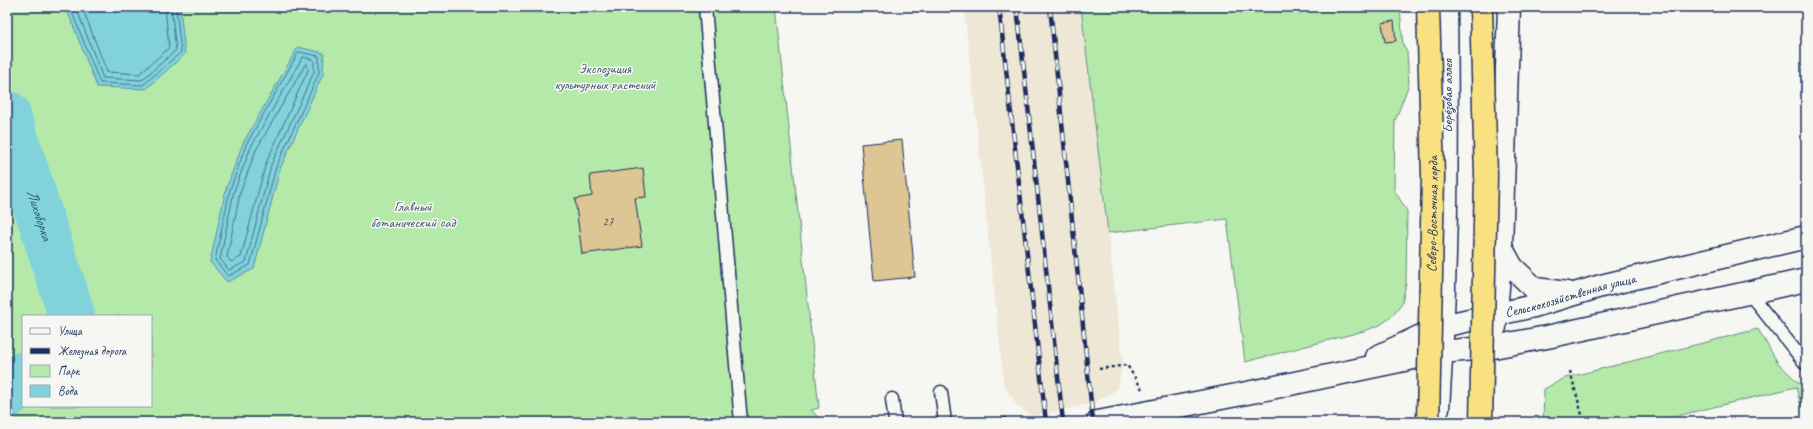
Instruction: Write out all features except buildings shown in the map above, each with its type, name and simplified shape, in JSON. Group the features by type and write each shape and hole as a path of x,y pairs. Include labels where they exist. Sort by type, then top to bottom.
{"main road":[{"name":"Северо-Восточная хорда","path":"1428,7 1433,176 1428,422"},
{"name":"Берёзовая аллея","path":"1437,422 1442,352 1448,108 1446,7"},
{"path":"1481,7 1486,175 1482,422"},
{"path":"1482,422 1494,347 1501,247 1509,7"},
{"name":"Сельскохозяйственная улица","path":"1342,373 1442,326 1534,306 1601,286 1806,237"},
{"path":"1501,247 1512,267 1535,289 1564,293 1601,286"},
{"name":"Сельскохозяйственная улица","path":"1098,422 1442,352 1494,347 1547,338 1806,280"}],"lane":[{"path":"705,7 742,422"},
{"path":"1749,293 1806,364"},
{"path":"941,392 945,422"},
{"path":"892,399 895,422"}],"path":[{"path":"1099,369 1127,365"},
{"path":"1570,371 1584,422"},
{"path":"980,422 1005,418 1010,422"}],"shaded area":[{"path":"964,7 1082,7 1123,364 1117,389 1095,403 1033,416 1018,407 1004,385"}],"green space":[{"name":"Главный ботанический сад","path":"7,7 776,7 819,408 811,410 823,422 7,422"},
{"path":"1081,7 1400,7 1403,45 1407,52 1409,84 1395,121 1394,190 1407,211 1406,283 1402,303 1390,318 1380,325 1364,331 1245,362 1227,219 1108,233"},
{"path":"1758,329 1778,363 1806,390 1806,406 1801,407 1796,387 1652,422 1543,422 1544,389 1565,378"}],"water":[{"path":"66,7 180,7 185,54 146,89 97,87"},
{"path":"298,47 324,53 323,74 280,169 254,269 227,282 210,262 226,189 243,143"}],"waterway":[{"name":"Лихоборка","path":"7,114 71,313 70,315"},
{"name":"Лихоборка","path":"7,395 22,376"}],"railway":[{"path":"999,7 1046,422"},
{"path":"1017,7 1063,422"},
{"path":"1050,7 1093,422"}],"park label":[{"name":"Экспозиция культурных растений","path":"605,76"}]}
